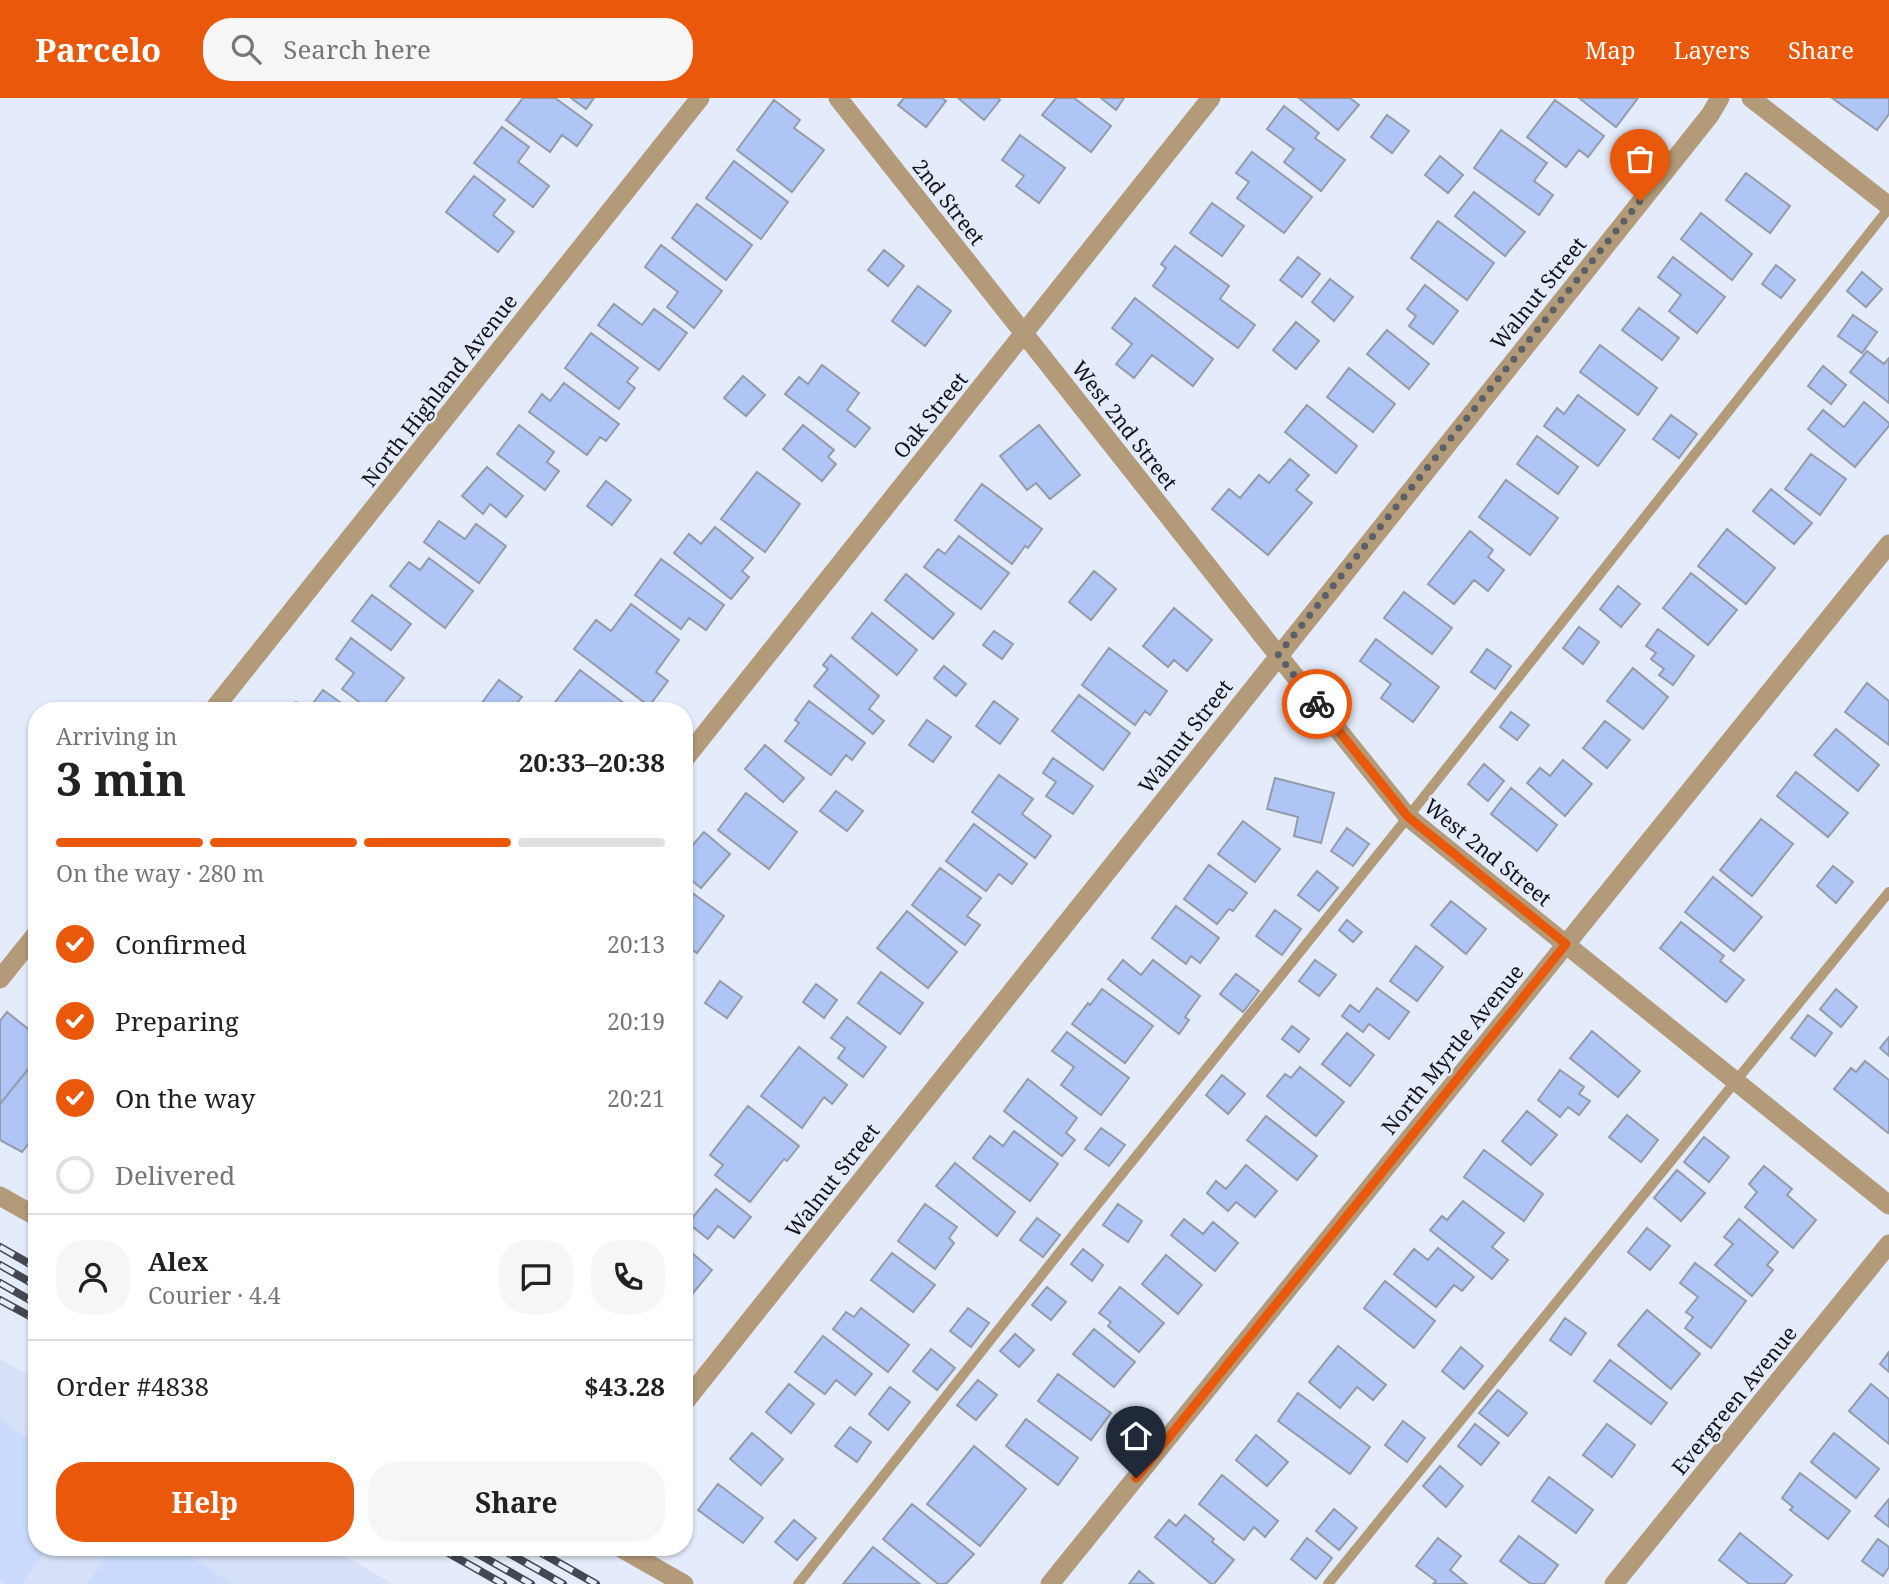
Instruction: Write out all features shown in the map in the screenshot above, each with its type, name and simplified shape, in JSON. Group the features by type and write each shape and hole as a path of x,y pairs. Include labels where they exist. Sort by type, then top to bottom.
{"street":[{"name":"North Highland Avenue","path":"219,702 700,98"},
{"name":"2nd Street","path":"838,98 1024,333"},
{"name":"Oak Street","path":"693,749 1211,98"},
{"name":"Walnut Street","path":"693,1392 1720,98"},
{"path":"1751,98 1889,207"},
{"name":"West 2nd Street","path":"1024,333 1408,817 1889,1205"},
{"name":"North Myrtle Avenue","path":"1050,1584 1889,544"},
{"path":"0,979 28,944"},
{"path":"0,1196 28,1212"},
{"name":"Evergreen Avenue","path":"1614,1584 1889,1244"},
{"path":"635,1556 684,1584"}],"lane":[{"path":"797,1584 1089,1214 1408,817 1889,207"},
{"path":"1328,1584 1889,892"}],"shaded area":[{"path":"0,1359 28,1375 28,1556 345,1556 393,1584 0,1584"},
{"path":"0,1419 28,1439 28,1556 42,1556 22,1584 7,1584 0,1579"},
{"path":"107,1556 191,1556 231,1584 87,1584"}],"building":[{"path":"523,98 555,98 592,125 577,146 562,135 550,152 506,120"},
{"path":"571,98 594,98 586,109"},
{"path":"904,98 942,98 946,101 926,127 898,105"},
{"path":"958,98 998,98 1000,100 984,120"},
{"path":"1056,98 1074,98 1111,126 1091,152 1042,115"},
{"path":"1101,98 1124,98 1116,110"},
{"path":"1299,98 1350,98 1359,105 1338,130"},
{"path":"1579,98 1638,98 1616,127"},
{"path":"1832,98 1889,98 1889,114 1877,130"},
{"path":"774,100 800,120 794,128 824,150 792,192 737,150"},
{"path":"1555,100 1604,136 1588,157 1579,150 1566,167 1527,137"},
{"path":"1284,106 1319,133 1315,138 1345,160 1321,191 1284,162 1294,149 1267,129"},
{"path":"1387,115 1409,131 1392,153 1371,137"},
{"path":"502,127 529,147 518,162 549,186 533,207 474,163"},
{"path":"1501,130 1547,163 1534,181 1553,195 1539,215 1474,168"},
{"path":"1020,135 1065,168 1039,203 1016,186 1024,176 1002,160"},
{"path":"1252,152 1312,197 1284,233 1237,198 1249,182 1236,173"},
{"path":"1440,156 1463,175 1448,193 1425,175"},
{"path":"734,161 788,202 761,239 706,198"},
{"path":"1746,173 1790,206 1770,233 1726,200"},
{"path":"474,176 505,200 493,215 514,232 498,252 446,212"},
{"path":"1474,192 1525,232 1505,256 1455,216"},
{"path":"1212,203 1244,226 1222,256 1190,233"},
{"path":"697,204 752,245 726,280 672,238"},
{"path":"1701,213 1752,254 1732,280 1681,239"},
{"path":"1438,221 1494,263 1467,300 1411,258"},
{"path":"661,245 722,291 694,328 667,307 678,292 645,267"},
{"path":"1175,246 1229,286 1220,299 1255,325 1238,348 1153,286 1166,268 1161,264"},
{"path":"884,250 904,266 888,286 868,270"},
{"path":"1298,257 1320,274 1302,297 1280,280"},
{"path":"1673,257 1725,297 1697,333 1669,311 1681,295 1658,277"},
{"path":"1776,265 1795,280 1781,298 1762,284"},
{"path":"1862,272 1882,289 1866,307 1847,291"},
{"path":"1330,279 1353,297 1334,321 1312,302"},
{"path":"1425,285 1458,311 1433,344 1409,326 1416,316 1407,309"},
{"path":"918,286 951,311 925,346 892,321"},
{"path":"1135,298 1213,359 1193,386 1152,355 1134,378 1116,364 1132,344 1112,328"},
{"path":"614,304 642,325 654,309 687,333 659,370 598,325"},
{"path":"1639,308 1679,338 1662,360 1622,330"},
{"path":"1853,315 1877,332 1862,353 1838,336"},
{"path":"1296,322 1319,341 1296,369 1273,350"},
{"path":"1387,330 1429,364 1409,389 1367,354"},
{"path":"591,333 638,368 627,382 635,388 619,409 565,368"},
{"path":"1600,345 1657,388 1638,415 1580,372"},
{"path":"1867,351 1884,364 1889,358 1889,403 1850,372"},
{"path":"822,365 859,393 847,410 870,428 855,447 785,394 799,377 808,384"},
{"path":"1823,366 1846,385 1831,404 1808,386"},
{"path":"1349,368 1395,404 1373,432 1327,397"},
{"path":"743,376 765,395 746,416 724,398"},
{"path":"564,383 619,424 606,441 600,437 587,455 529,412 542,394 550,401"},
{"path":"1578,395 1625,430 1598,466 1544,426 1557,408 1564,414"},
{"path":"1864,402 1889,423 1889,426 1855,467 1808,429 1823,410 1844,427"},
{"path":"1307,405 1357,446 1336,473 1285,432"},
{"path":"1671,415 1697,434 1679,458 1653,439"},
{"path":"519,425 554,452 547,462 559,471 545,490 497,454"},
{"path":"803,425 834,450 828,457 836,464 822,481 783,449"},
{"path":"1039,425 1080,475 1050,499 1036,483 1027,490 1000,456"},
{"path":"1537,436 1578,467 1558,494 1517,464"},
{"path":"1811,454 1846,479 1820,515 1785,489"},
{"path":"1290,459 1309,475 1296,490 1312,503 1268,555 1212,509 1229,489 1240,498 1259,475 1269,483"},
{"path":"487,467 523,496 506,517 490,504 483,514 462,496"},
{"path":"757,472 800,504 765,552 721,519"},
{"path":"1506,480 1558,518 1530,555 1479,517"},
{"path":"606,481 631,500 612,525 587,506"},
{"path":"982,484 1042,529 1012,564 955,520"},
{"path":"1771,489 1812,523 1794,544 1753,511"},
{"path":"439,521 465,539 476,524 506,546 479,583 424,542"},
{"path":"715,527 753,558 742,571 749,577 731,599 674,553 689,534 701,544"},
{"path":"1727,529 1775,568 1746,604 1698,566"},
{"path":"1470,531 1493,550 1488,557 1504,570 1488,591 1474,580 1454,604 1428,584"},
{"path":"959,536 1009,573 981,609 924,567 938,549 945,554"},
{"path":"429,558 473,591 445,628 390,586 409,562 420,570"},
{"path":"661,559 724,605 706,630 689,618 681,629 635,595"},
{"path":"1094,571 1116,589 1091,620 1069,602"},
{"path":"1691,573 1737,610 1708,645 1663,608"},
{"path":"906,574 954,614 933,639 885,600"},
{"path":"1618,586 1640,604 1621,627 1600,609"},
{"path":"1404,592 1452,628 1432,654 1384,618"},
{"path":"372,595 411,624 391,650 352,621"},
{"path":"631,604 679,640 656,672 668,681 652,702 644,702 574,649 596,620 611,631"},
{"path":"1174,608 1212,640 1187,671 1174,660 1168,667 1143,646"},
{"path":"872,613 917,650 897,675 852,638"},
{"path":"1579,627 1599,642 1583,664 1563,648"},
{"path":"1658,629 1694,656 1673,685 1659,675 1664,669 1651,659 1656,653 1646,646"},
{"path":"994,631 1013,644 1002,659 983,645"},
{"path":"351,638 404,678 385,702 359,702 342,689 354,673 336,659"},
{"path":"1376,639 1439,687 1413,722 1381,698 1391,684 1360,661"},
{"path":"1109,648 1167,691 1150,715 1145,711 1135,725 1082,685"},
{"path":"1487,649 1511,666 1495,689 1471,672"},
{"path":"831,655 879,696 869,709 884,721 873,734 814,686 828,669 823,665"},
{"path":"944,666 966,684 956,696 934,678"},
{"path":"1633,668 1668,697 1643,729 1607,701"},
{"path":"580,670 622,702 555,702"},
{"path":"499,680 522,697 518,702 482,702"},
{"path":"1867,683 1889,701 1889,745 1845,712"},
{"path":"323,690 340,702 314,702"},
{"path":"1079,695 1130,733 1103,770 1052,731"},
{"path":"809,701 865,743 852,760 846,755 831,775 785,741 799,723 795,720"},
{"path":"994,701 1018,719 1000,744 976,726"},
{"path":"1511,712 1529,725 1517,740 1500,727"},
{"path":"927,720 951,737 933,762 909,745"},
{"path":"1605,721 1630,740 1607,768 1583,748"},
{"path":"1836,729 1879,765 1858,791 1814,755"},
{"path":"765,745 804,778 783,802 745,769"},
{"path":"1053,758 1093,786 1073,814 1046,796 1056,782 1043,773"},
{"path":"1563,760 1592,784 1565,816 1527,783 1540,768 1550,776"},
{"path":"1484,764 1504,781 1488,801 1468,784"},
{"path":"1796,772 1848,813 1828,837 1777,796"},
{"path":"999,775 1033,799 1022,814 1051,836 1035,858 972,812"},
{"path":"1275,778 1334,793 1321,843 1294,836 1298,817 1267,809"},
{"path":"1511,788 1557,825 1537,851 1491,814"},
{"path":"836,791 863,811 847,831 820,811"},
{"path":"746,793 797,832 769,869 718,830"},
{"path":"1761,819 1793,844 1752,896 1720,870"},
{"path":"1243,821 1280,849 1255,882 1218,854"},
{"path":"974,824 1027,864 1012,884 999,874 986,891 946,861"},
{"path":"1347,828 1369,844 1353,866 1331,851"},
{"path":"704,832 730,854 701,888 693,881 693,845"},
{"path":"1209,865 1247,893 1233,911 1229,909 1217,924 1184,899"},
{"path":"1833,866 1853,882 1836,903 1817,886"},
{"path":"940,868 981,898 967,916 980,925 965,945 912,905"},
{"path":"1317,871 1338,888 1319,911 1298,895"},
{"path":"1713,877 1762,917 1734,951 1685,912"},
{"path":"693,894 724,916 697,953 693,950"},
{"path":"1451,901 1486,929 1466,954 1431,925"},
{"path":"1176,906 1219,938 1200,963 1191,956 1186,964 1152,938"},
{"path":"1275,910 1301,929 1282,955 1256,936"},
{"path":"907,911 957,952 928,988 877,948"},
{"path":"1347,920 1362,932 1353,942 1339,930"},
{"path":"1681,922 1724,956 1720,961 1744,980 1726,1002 1660,948"},
{"path":"1416,946 1443,967 1417,1001 1390,981"},
{"path":"1123,960 1141,975 1153,960 1200,996 1185,1017 1189,1020 1179,1034 1108,979"},
{"path":"1315,960 1336,975 1319,996 1299,981"},
{"path":"881,972 923,1003 900,1034 858,1003"},
{"path":"1236,974 1259,991 1243,1012 1220,994"},
{"path":"720,981 742,997 727,1018 705,1003"},
{"path":"816,984 837,1000 824,1018 803,1002"},
{"path":"1377,988 1409,1012 1389,1039 1369,1024 1363,1032 1342,1016 1350,1005 1359,1012"},
{"path":"1102,989 1153,1026 1125,1063 1072,1024"},
{"path":"1836,989 1857,1007 1841,1027 1820,1009"},
{"path":"7,1012 28,1029 28,1069 0,1104 0,1021"},
{"path":"1808,1015 1832,1033 1815,1056 1791,1038"},
{"path":"847,1017 886,1047 863,1077 838,1058 845,1048 831,1038"},
{"path":"1292,1026 1309,1039 1299,1052 1282,1039"},
{"path":"1592,1031 1640,1071 1618,1097 1570,1058"},
{"path":"1067,1032 1129,1078 1101,1115 1061,1085 1074,1067 1052,1051"},
{"path":"1347,1033 1374,1055 1350,1086 1322,1064"},
{"path":"1889,1037 1889,1056 1880,1048"},
{"path":"799,1047 847,1085 832,1104 824,1097 802,1128 761,1096"},
{"path":"1865,1061 1889,1080 1888,1133 1834,1089 1851,1068 1856,1072"},
{"path":"1300,1067 1344,1102 1316,1136 1267,1096 1285,1074 1291,1078"},
{"path":"28,1069 28,1144 22,1152 0,1140 0,1104"},
{"path":"1560,1070 1584,1087 1579,1094 1590,1101 1579,1115 1568,1107 1560,1117 1538,1100"},
{"path":"1222,1075 1245,1094 1228,1114 1206,1095"},
{"path":"1028,1079 1077,1118 1066,1133 1075,1140 1062,1156 1004,1111"},
{"path":"748,1106 799,1146 787,1161 784,1159 750,1202 715,1175 723,1165 710,1155"},
{"path":"1527,1111 1557,1135 1531,1165 1502,1141"},
{"path":"1627,1115 1658,1140 1641,1162 1609,1137"},
{"path":"1266,1116 1317,1156 1297,1180 1247,1140"},
{"path":"1101,1128 1125,1145 1109,1166 1085,1149"},
{"path":"1014,1131 1058,1164 1030,1201 973,1158 990,1136 1003,1146"},
{"path":"1704,1137 1729,1157 1709,1182 1684,1162"},
{"path":"1484,1150 1543,1194 1524,1221 1464,1177"},
{"path":"955,1163 1015,1212 997,1236 936,1186"},
{"path":"1246,1165 1277,1191 1255,1217 1236,1202 1228,1211 1207,1193 1216,1181 1226,1189"},
{"path":"1764,1166 1792,1189 1787,1195 1816,1220 1793,1248 1745,1207 1757,1192 1749,1184"},
{"path":"1677,1170 1705,1193 1681,1221 1654,1198"},
{"path":"716,1189 751,1217 734,1238 718,1226 708,1239 693,1227 693,1217"},
{"path":"1463,1201 1504,1233 1492,1247 1508,1260 1492,1279 1430,1230 1442,1216 1447,1220"},
{"path":"925,1204 957,1227 949,1238 954,1243 935,1269 898,1241"},
{"path":"1118,1204 1142,1221 1128,1242 1103,1225"},
{"path":"1037,1218 1060,1235 1043,1257 1020,1240"},
{"path":"1184,1219 1203,1234 1213,1222 1238,1243 1215,1271 1171,1235"},
{"path":"1739,1219 1778,1252 1767,1265 1773,1270 1752,1296 1715,1265 1733,1244 1724,1237"},
{"path":"1647,1228 1670,1246 1650,1270 1628,1252"},
{"path":"1438,1248 1474,1277 1462,1291 1454,1285 1436,1307 1394,1274 1414,1249 1428,1260"},
{"path":"1083,1249 1103,1265 1092,1281 1071,1264"},
{"path":"892,1253 935,1285 913,1312 871,1280"},
{"path":"693,1254 712,1270 693,1293"},
{"path":"1166,1255 1202,1285 1178,1314 1142,1284"},
{"path":"1695,1263 1746,1301 1711,1348 1685,1328 1693,1317 1686,1312 1698,1297 1680,1283"},
{"path":"1385,1281 1435,1321 1414,1348 1364,1308"},
{"path":"1047,1287 1066,1302 1051,1320 1032,1305"},
{"path":"1120,1287 1164,1323 1139,1352 1108,1326 1111,1322 1099,1313"},
{"path":"861,1308 909,1345 888,1372 833,1329 846,1312 854,1317"},
{"path":"968,1308 989,1323 971,1347 950,1331"},
{"path":"1647,1310 1700,1354 1671,1389 1618,1345"},
{"path":"1565,1318 1586,1333 1571,1355 1550,1340"},
{"path":"1094,1329 1135,1362 1114,1387 1073,1354"},
{"path":"1015,1334 1034,1350 1019,1367 1000,1351"},
{"path":"823,1336 872,1374 855,1395 836,1380 825,1394 795,1372"},
{"path":"1338,1346 1386,1385 1373,1400 1357,1387 1340,1408 1309,1382"},
{"path":"1461,1347 1483,1366 1464,1389 1442,1371"},
{"path":"931,1349 955,1368 937,1390 913,1371"},
{"path":"1889,1352 1889,1372 1880,1364"},
{"path":"1610,1360 1667,1403 1651,1424 1594,1381"},
{"path":"1058,1374 1111,1413 1091,1440 1038,1401"},
{"path":"978,1380 997,1395 976,1420 957,1405"},
{"path":"789,1384 814,1404 791,1433 766,1412"},
{"path":"1871,1384 1889,1399 1889,1444 1849,1411"},
{"path":"890,1387 910,1402 888,1430 869,1414"},
{"path":"1498,1390 1527,1413 1508,1436 1479,1413"},
{"path":"1298,1393 1370,1447 1350,1474 1278,1421"},
{"path":"1026,1419 1078,1458 1058,1485 1006,1446"},
{"path":"1403,1421 1425,1438 1407,1462 1385,1445"},
{"path":"1475,1424 1499,1443 1481,1465 1458,1446"},
{"path":"1607,1424 1635,1445 1612,1477 1583,1455"},
{"path":"850,1427 871,1442 857,1462 835,1446"},
{"path":"752,1433 783,1459 761,1485 730,1459"},
{"path":"1834,1433 1879,1469 1856,1498 1811,1462"},
{"path":"1256,1435 1288,1462 1267,1486 1236,1460"},
{"path":"974,1446 1026,1489 980,1546 927,1504"},
{"path":"1440,1466 1463,1486 1446,1507 1423,1486"},
{"path":"1800,1473 1850,1511 1828,1539 1790,1510 1793,1507 1782,1498"},
{"path":"1222,1475 1278,1521 1265,1537 1254,1527 1244,1540 1199,1504"},
{"path":"1549,1477 1593,1510 1576,1533 1532,1501"},
{"path":"718,1484 763,1518 743,1543 698,1510"},
{"path":"1889,1499 1889,1527 1875,1516"},
{"path":"912,1504 974,1554 946,1584 938,1584 883,1539"},
{"path":"1334,1509 1357,1528 1339,1550 1316,1531"},
{"path":"1185,1515 1234,1560 1214,1584 1155,1537 1169,1520 1176,1526"},
{"path":"794,1520 816,1538 797,1560 775,1542"},
{"path":"1740,1533 1792,1575 1784,1584 1749,1584 1719,1560"},
{"path":"1519,1536 1558,1565 1544,1584 1531,1584 1500,1561"},
{"path":"1307,1538 1332,1558 1316,1579 1291,1559"},
{"path":"1438,1538 1461,1556 1450,1570 1467,1584 1433,1584 1436,1581 1416,1566"},
{"path":"1878,1539 1889,1547 1889,1567 1883,1576 1862,1561"},
{"path":"873,1547 920,1584 843,1584"},
{"path":"1139,1571 1154,1584 1129,1584"}],"railway":[{"path":"0,1247 28,1263"},
{"path":"0,1265 28,1281"},
{"path":"0,1283 28,1299"},
{"path":"0,1300 28,1315"},
{"path":"454,1556 503,1584"},
{"path":"482,1556 531,1584"},
{"path":"514,1556 563,1584"},
{"path":"547,1556 596,1584"}],"way so far":[{"path":"1317,704 1278,655 1640,201"}],"route":[{"path":"1136,1478 1566,944 1408,817 1317,704"}]}
